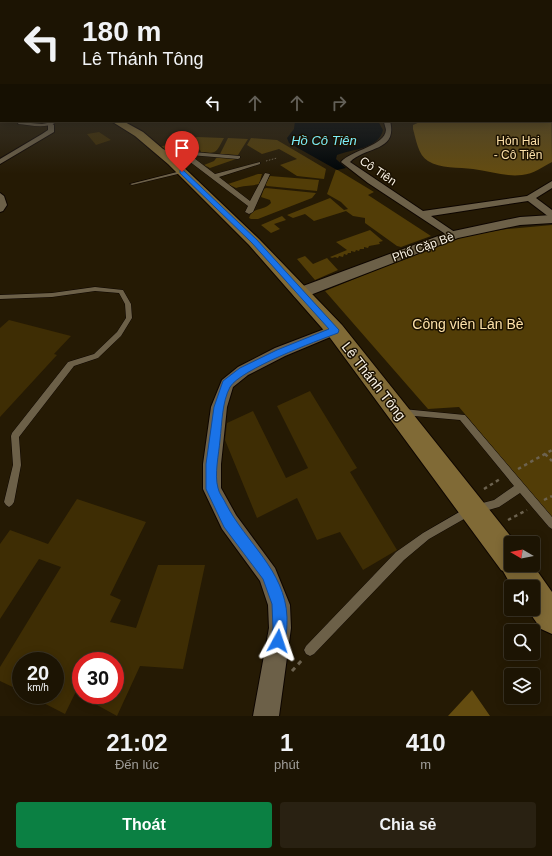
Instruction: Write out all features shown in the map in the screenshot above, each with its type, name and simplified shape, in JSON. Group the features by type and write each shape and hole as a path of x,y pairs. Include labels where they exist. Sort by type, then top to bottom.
{"main road":[{"name":"Lê Thánh Tông","path":"118,122 139,134 182,172 254,242 334,330 504,551"},
{"path":"540,601 552,618"}],"street":[{"name":"Cô Tiên","path":"386,122 388,135 382,141 375,147 351,156 345,162 371,181 454,235"},
{"path":"0,162 52,131 52,124"},
{"path":"158,151 238,157"},
{"path":"183,153 251,209 267,174"},
{"path":"213,177 262,162"},
{"path":"422,214 530,198 552,184"},
{"path":"0,196 2,204 0,209"},
{"path":"530,198 552,215"},
{"name":"Phố Cặp Bè","path":"300,293 454,235 520,221 552,219"},
{"path":"266,716 280,628 279,604 268,575 229,522 212,489 212,464 219,407 227,384 243,371 280,352 334,330"}],"lane":[{"path":"19,123 52,124"},
{"path":"132,184 182,172"},
{"path":"0,297 52,295 95,289 121,291 128,304 129,318 119,334 96,356 71,364 15,436 17,465 9,502"},
{"path":"398,412 462,417 520,488 552,524"},
{"path":"310,650 400,556 426,536 473,509 496,504 520,488"}],"path":[{"path":"262,162 277,158"},
{"path":"545,454 552,462"}],"green space":[{"name":"Hòn Hai - Cô Tiên","path":"420,122 552,122 552,162 530,173 516,175 497,174 473,169 444,167 433,164 422,155 416,142 413,125"},
{"path":"197,137 224,138 218,149 211,153 201,152 200,150 192,148 168,151 162,150 159,147"},
{"path":"228,138 248,139 238,155 220,154"},
{"path":"251,138 277,140 326,169 324,179 297,176 280,165 297,159 279,149 262,154 247,145"},
{"path":"217,157 236,159 210,168 204,165 214,161"},
{"path":"336,169 374,192 368,195 431,236 401,247 397,246 365,223 365,218 353,216 346,211 314,221 305,214 293,218 287,215 330,198 344,210 348,209 341,202 327,194"},
{"path":"262,174 259,184 236,188 228,184"},
{"path":"270,176 319,180 317,191 267,186 265,185"},
{"path":"264,189 316,193 312,198 258,219 251,219 249,218 253,212 268,206 271,203 270,200 261,197"},
{"path":"282,216 286,220 274,224 280,229 271,233 261,225"},
{"name":"Công viên Lán Bè","path":"552,225 552,518 459,407 428,409 325,291 457,237 507,229"},
{"path":"370,230 383,241 379,242 380,244 369,246 368,248 364,247 364,249 360,249 359,251 356,250 355,252 351,251 351,253 348,253 347,255 344,254 343,257 330,257 347,250 336,242"},
{"path":"305,256 313,264 327,258 338,270 315,280 297,259"},
{"path":"472,690 490,716 448,716"}],"water":[{"name":"Hồ Cô Tiên","path":"295,122 379,122 383,130 376,141 371,145 337,155 336,159 346,168 337,170 289,143 287,138 294,129"}],"building":[{"path":"99,132 111,140 96,145 87,134"},
{"path":"9,320 71,336 54,354 57,355 0,417 0,328"},
{"path":"310,391 357,468 350,472 397,550 363,570 340,532 317,540 297,498 257,518 225,440 227,423 253,411 286,478 308,468 277,406"},
{"path":"77,499 146,522 110,595 121,600 110,622 136,628 158,565 205,565 183,669 140,666 124,701 124,652 72,652 72,700 65,714 46,704 64,704 64,652 12,652 12,687 0,681 0,667 61,567 39,559 0,619 0,544 10,530 48,544"},
{"path":"95,704 123,704 117,716"}],"route":[{"path":"182,172 254,242 334,330 280,352 243,371 227,384 219,407 212,464 212,489 229,522 268,575 279,604 280,628 278,641"}]}
